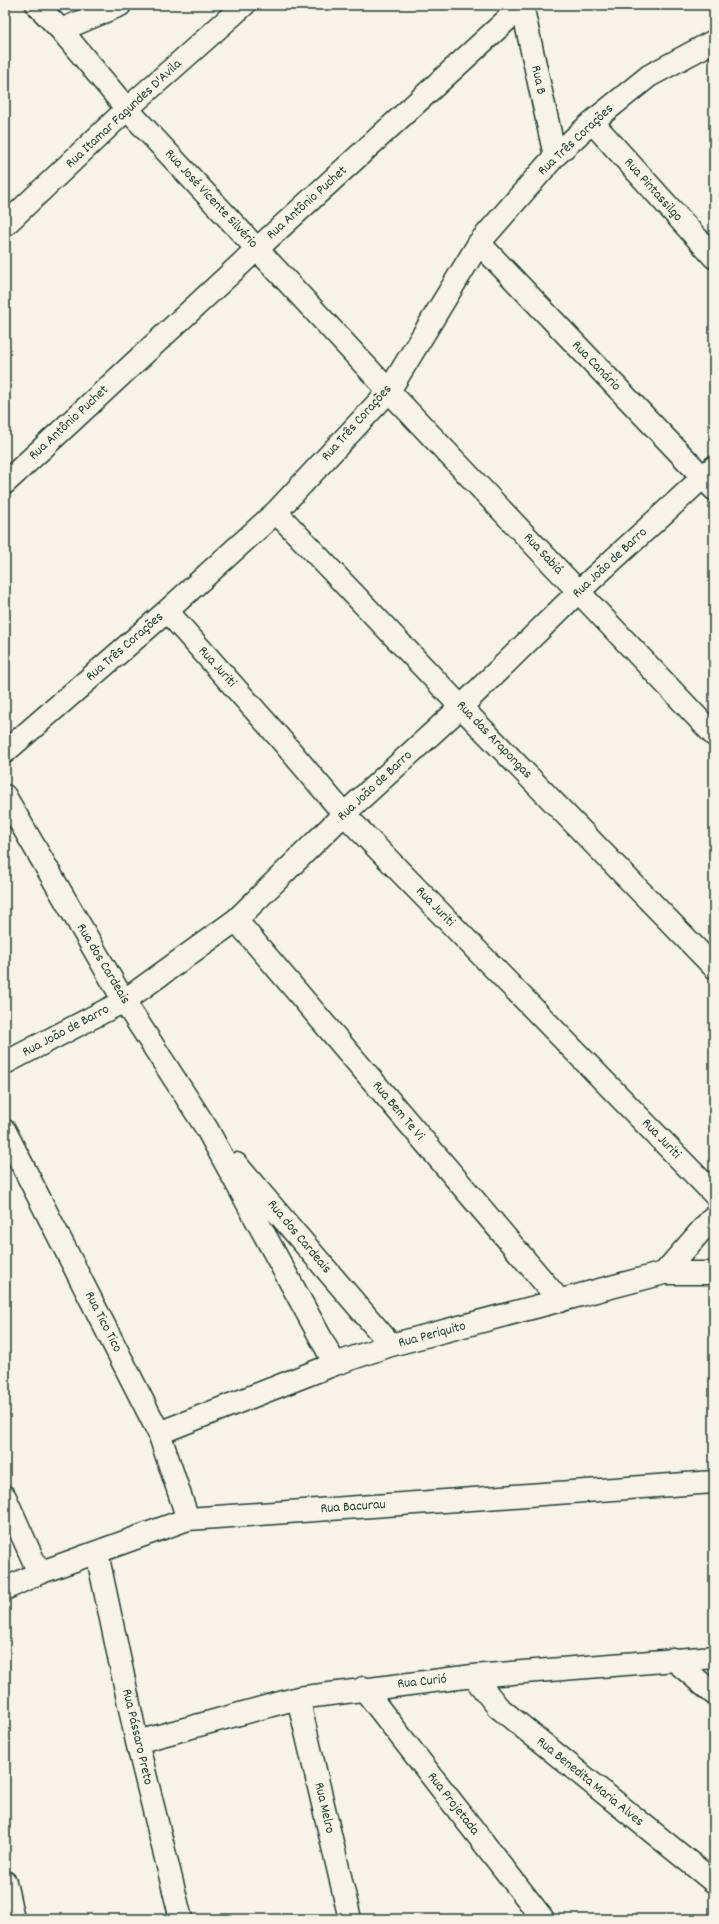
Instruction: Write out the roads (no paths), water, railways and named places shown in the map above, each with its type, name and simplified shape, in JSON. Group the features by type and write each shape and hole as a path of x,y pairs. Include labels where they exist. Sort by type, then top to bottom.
{"street":[{"name":"Rua José Vicente Silvério","path":"37,5 61,30 127,109 389,391"},
{"path":"61,30 120,5"},
{"name":"Rua Itamar Fagundes D'Avila","path":"5,225 127,109 244,5"},
{"name":"Rua B","path":"522,5 555,156"},
{"name":"Rua Antônio Puchet","path":"5,483 522,5"},
{"name":"Rua Três Corações","path":"5,752 167,611 276,512 389,391 479,243 555,156 592,122 649,76 714,41"},
{"name":"Rua Pintassilgo","path":"592,122 714,257"},
{"name":"Rua Canário","path":"479,243 710,478"},
{"name":"Rua Sabiá","path":"389,391 714,735"},
{"name":"Rua João de Barro","path":"5,1063 124,1001 236,920 344,814 461,707 578,592 710,478"},
{"name":"Rua das Arapongas","path":"276,512 461,707 714,967"},
{"name":"Rua Juriti","path":"167,611 277,735 344,814 714,1194"},
{"name":"Rua dos Cardeais","path":"5,796 124,1001 207,1129 335,1364"},
{"name":"Rua Bem Te Vi","path":"236,920 560,1301"},
{"name":"Rua dos Cardeais","path":"207,1129 391,1345"},
{"name":"Rua Tico Tico","path":"5,1131 159,1433 188,1519"},
{"path":"664,1273 714,1216"},
{"name":"Rua Periquito","path":"159,1433 335,1364 391,1345 664,1273 714,1273"},
{"name":"Rua Bacurau","path":"5,1589 39,1573 98,1553 188,1519 714,1482"},
{"path":"5,1497 39,1573"},
{"name":"Rua Pássaro Preto","path":"98,1553 137,1742 181,1919"},
{"name":"Rua Curió","path":"137,1742 298,1698 363,1688 473,1676 673,1659 714,1657"},
{"path":"673,1659 714,1694"},
{"name":"Rua Benedita Maria Alves","path":"473,1676 498,1708 714,1882"},
{"name":"Rua Projetada","path":"363,1688 543,1919"},
{"name":"Rua Melro","path":"298,1698 350,1919"},
{"path":"5,1882 13,1919"}]}
